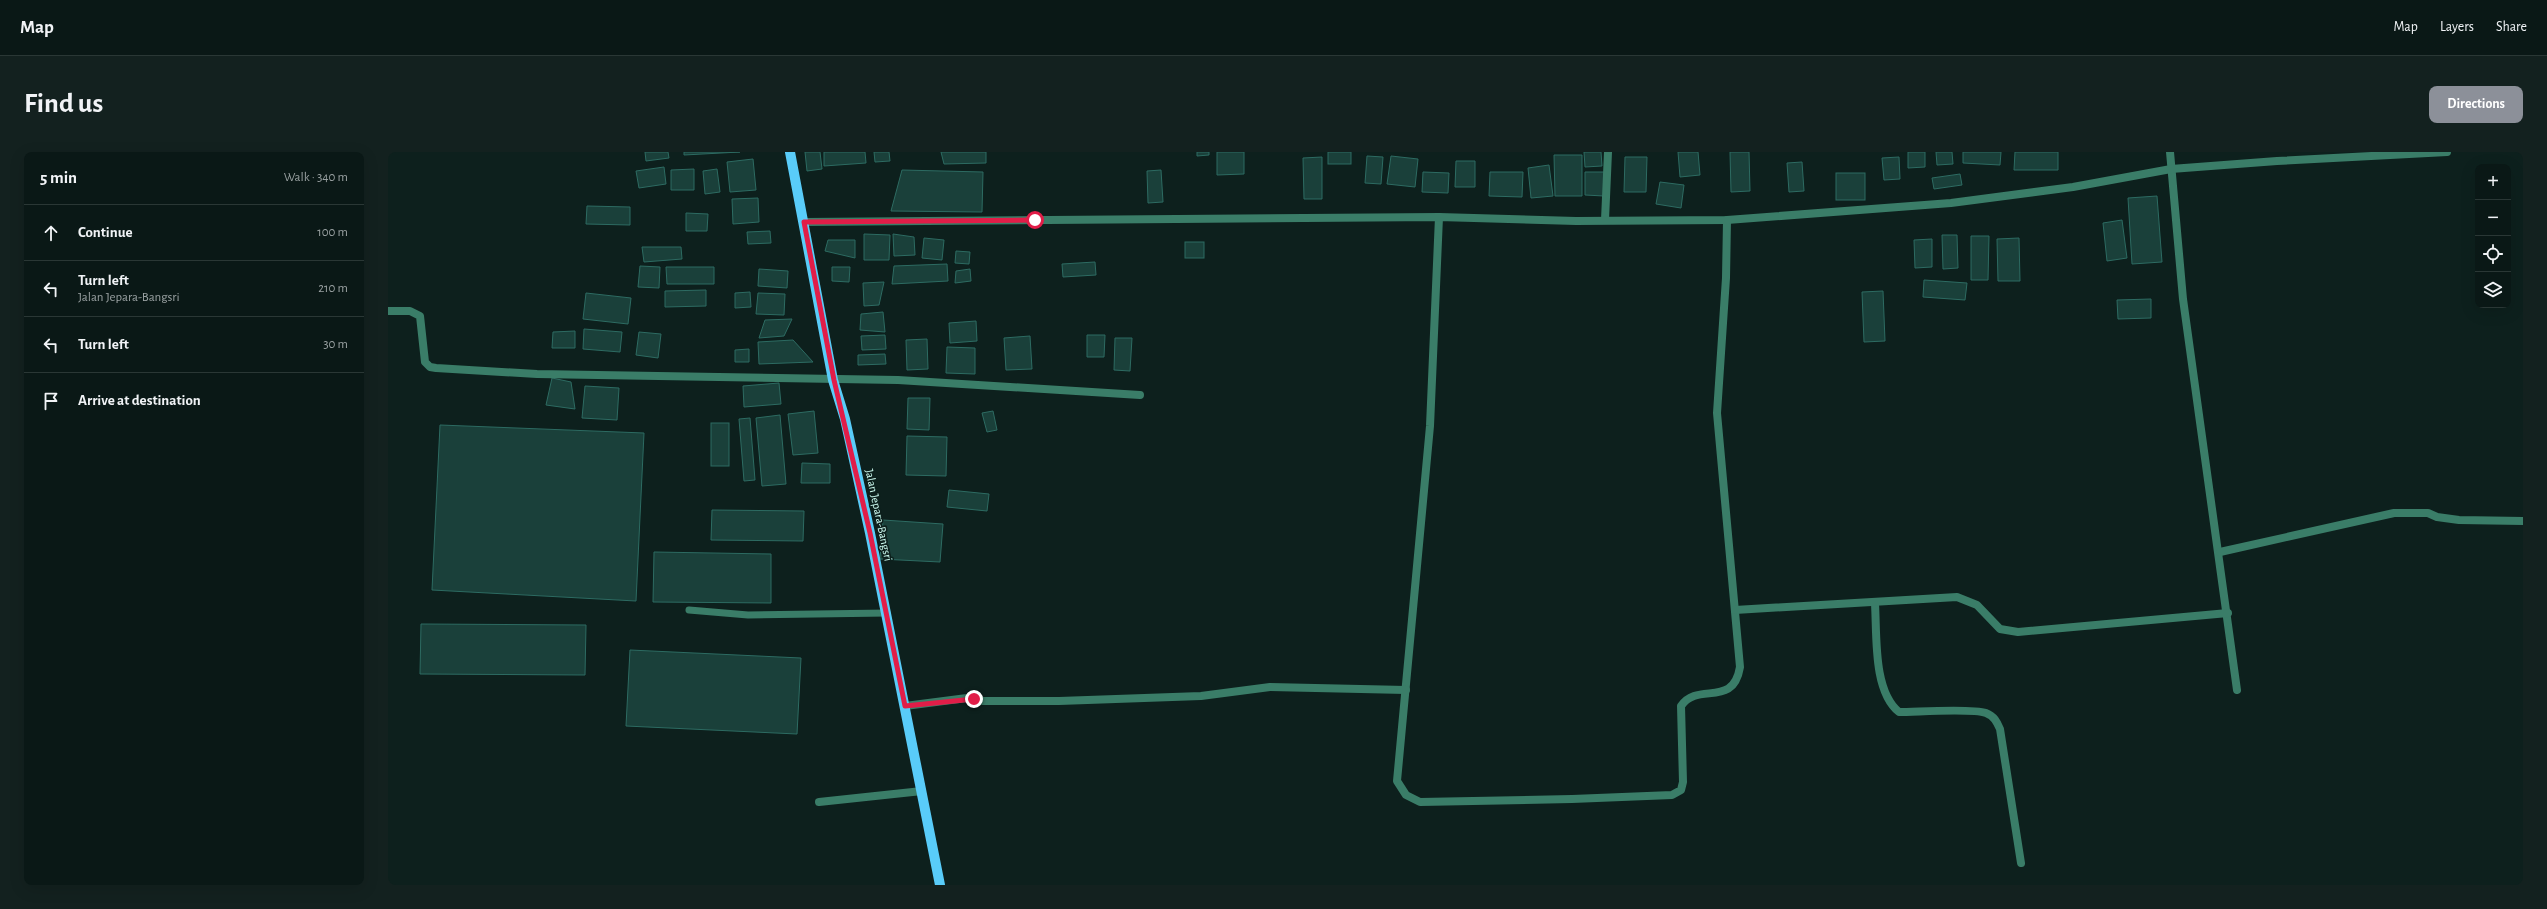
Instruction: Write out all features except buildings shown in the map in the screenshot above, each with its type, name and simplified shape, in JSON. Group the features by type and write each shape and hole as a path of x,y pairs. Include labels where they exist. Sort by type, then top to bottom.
{"main road":[{"name":"Jalan Jepara-Bangsri","path":"790,152 834,380 887,613 940,885"}],"street":[{"path":"1606,220 1608,152"},
{"path":"2170,152 2184,306 2197,411 2220,552 2237,690"},
{"path":"804,222 1439,217 1606,220 1727,220 1951,203 2073,187 2171,170 2277,161 2447,152"},
{"path":"1439,217 1430,426 1397,781 1406,796 1420,802 1572,799 1672,795 1681,790 1683,782 1680,706 1693,697 1727,690 1738,679 1740,667 1717,413 1726,278 1727,220"},
{"path":"388,311 410,311 420,316 425,362 430,367 436,368 537,374 898,380 1140,395"},
{"path":"2220,552 2394,513 2428,513 2437,517 2459,520 2523,521"},
{"path":"1735,610 1875,604 1957,598 1965,599 1977,605 2000,629 2018,632 2228,613"},
{"path":"1875,604 1882,687 1892,706 1899,712 1979,712 1993,716 1996,721 2000,729 2021,863"},
{"path":"905,706 967,698 983,701 1059,701 1201,696 1270,687 1406,690"},
{"path":"819,802 922,791"}],"lane":[{"path":"689,610 748,615 887,613"}],"route":[{"path":"974,699 967,698 905,706 870,533 834,380 804,222 1035,220"}]}
